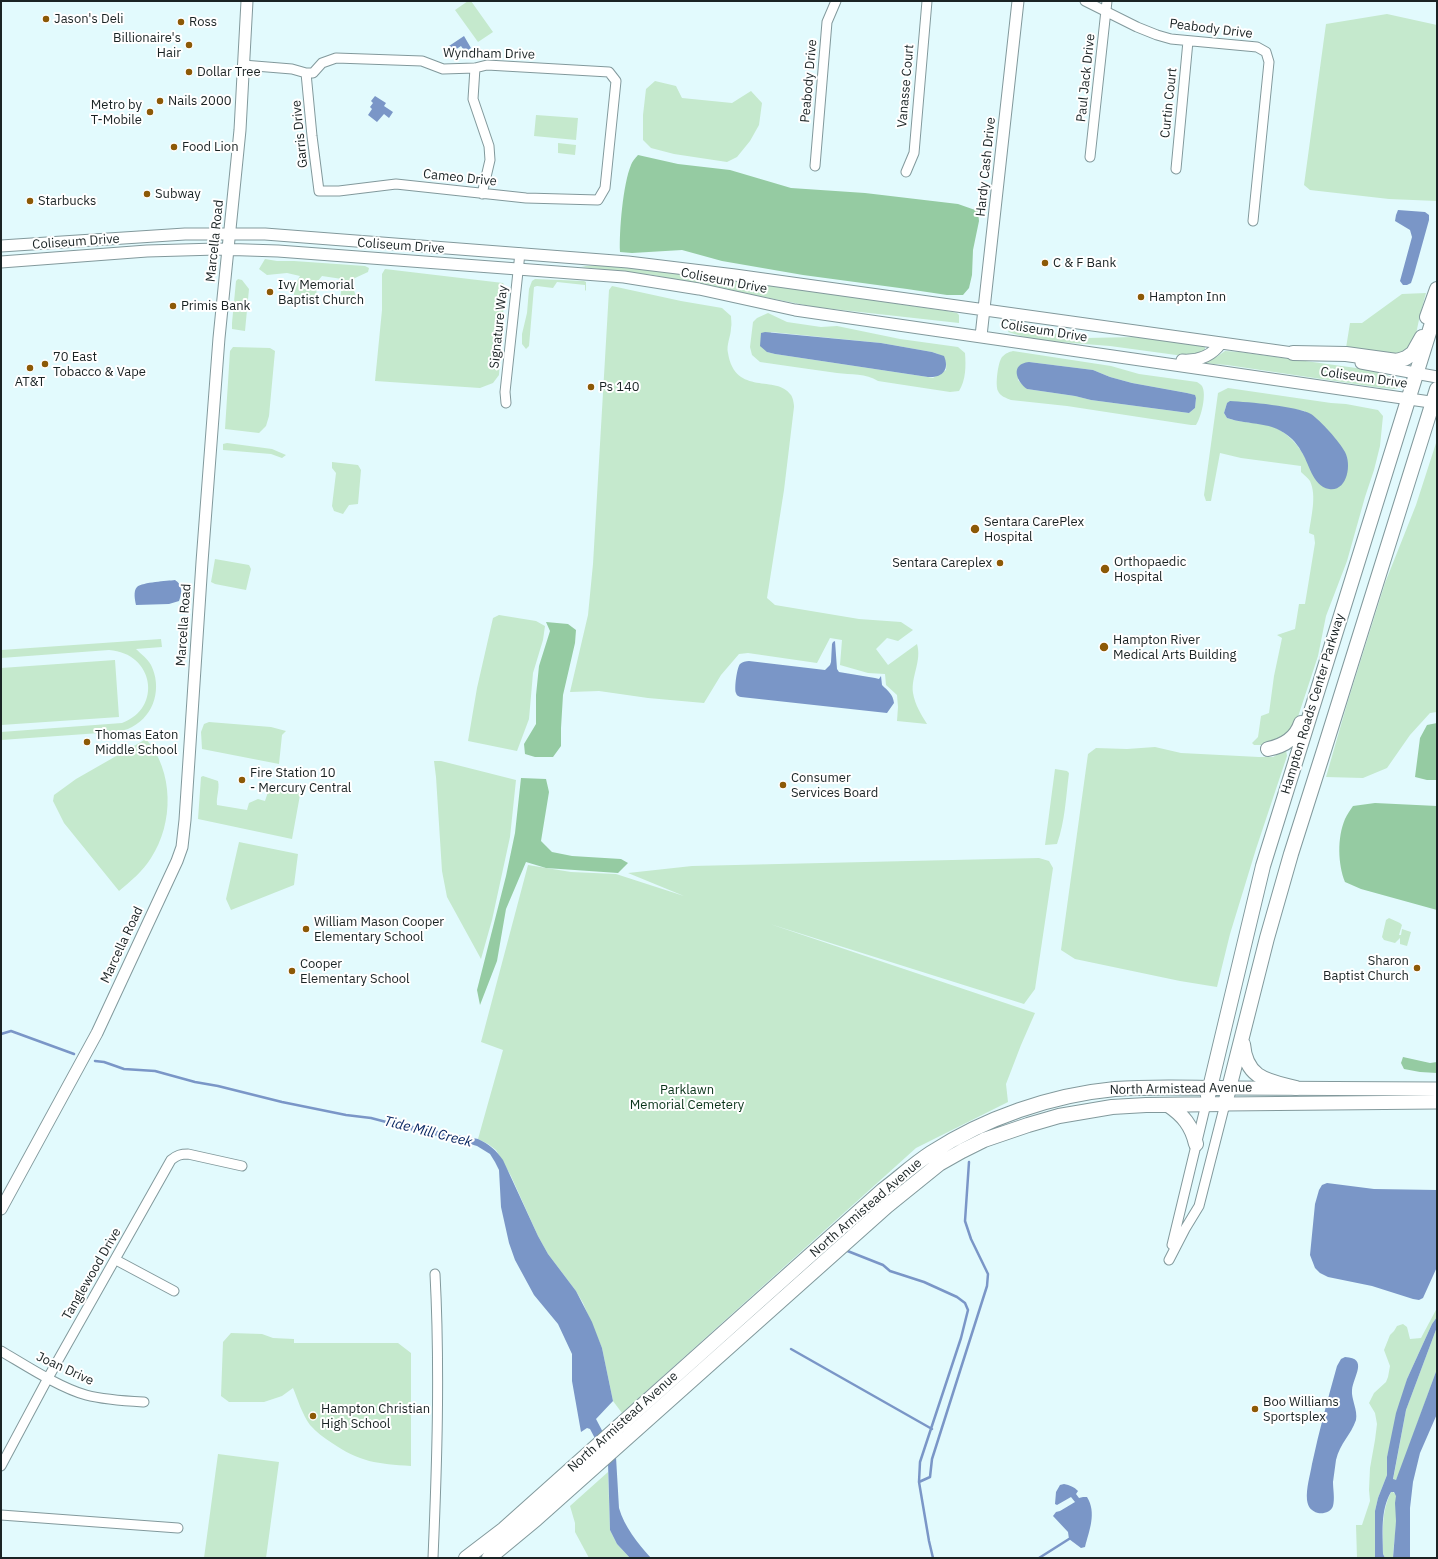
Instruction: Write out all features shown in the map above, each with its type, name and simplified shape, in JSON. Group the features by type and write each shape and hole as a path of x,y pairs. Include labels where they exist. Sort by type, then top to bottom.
{"main road":[{"path":"1293,354 1346,354 1393,361 1401,360 1413,353 1419,344 1437,289"},
{"name":"Hampton Roads Center Parkway","path":"1206,1104 1240,956 1263,866 1410,399 1437,307"},
{"name":"Hampton Roads Center Parkway","path":"1225,1104 1266,938 1290,854 1435,403 1437,389"},
{"path":"1268,749 1278,747 1286,743 1294,736 1300,727 1328,636 1344,605"},
{"path":"1157,1088 1180,1082 1193,1082 1206,1070 1210,1061 1224,998 1240,956"},
{"path":"1242,1036 1246,1062 1252,1071 1262,1078 1296,1088"},
{"name":"North Armistead Avenue","path":"489,1558 525,1529 600,1453 610,1434 883,1190 930,1154 975,1128 1023,1109 1075,1095 1115,1089 1437,1089"},
{"name":"North Armistead Avenue","path":"466,1558 600,1453 617,1447 886,1206 939,1164 984,1140 1059,1116 1112,1107 1206,1104 1437,1102"},
{"path":"1168,1105 1183,1116 1188,1122 1196,1144"}],"street":[{"name":"Marcella Road","path":"1,1209 97,1033 170,877 182,847 219,338 235,182 247,1"},
{"name":"Peabody Drive","path":"815,166 827,22 836,1"},
{"name":"Vanasse Court","path":"906,172 914,153 927,1"},
{"name":"Hardy Cash Drive","path":"981,336 1018,1"},
{"name":"Peabody Drive","path":"1085,1 1157,35 1188,41 1257,48 1266,52 1269,62 1253,221"},
{"name":"Paul Jack Drive","path":"1090,157 1107,1"},
{"name":"Curtin Court","path":"1176,169 1188,41"},
{"name":"Wyndham Drive","path":"306,74 314,73 322,63 336,58 422,61 443,69 475,68 487,65 609,72 616,81 605,188 598,200"},
{"path":"243,65 292,69 306,74"},
{"path":"475,68 473,99 489,146 490,160 482,194"},
{"name":"Garris Drive","path":"306,74 319,191"},
{"name":"Cameo Drive","path":"319,191 340,191 396,184 526,198 598,200"},
{"name":"Coliseum Drive","path":"1,246 156,235 230,233 304,236 628,262 735,275 1221,343 1374,365 1437,377"},
{"name":"Coliseum Drive","path":"1,262 146,251 228,249 305,252 624,276 699,289 795,310 1435,403"},
{"name":"Signature Way","path":"506,403 505,392 520,253"},
{"path":"1058,348 1118,350 1193,360 1209,355 1216,350 1221,343"},
{"path":"1206,1104 1169,1260 1199,1206 1225,1104"},
{"name":"Tanglewood Drive","path":"1,1466 48,1378 116,1260 171,1160 176,1156 188,1154 242,1166"},
{"path":"116,1260 174,1291"},
{"path":"433,1558 437,1460 438,1360 435,1274"},
{"name":"Joan Drive","path":"1,1351 48,1378 84,1395 104,1399 144,1402"},
{"path":"1,1515 178,1528"}],"green space":[{"path":"468,1 471,1 493,32 478,42 455,10"},
{"path":"1387,14 1437,25 1437,201 1389,199 1310,190 1304,185 1326,24"},
{"path":"655,81 676,86 682,98 732,103 751,91 762,103 759,125 750,141 737,157 727,162 674,154 651,148 643,140 643,115 646,89"},
{"path":"536,115 578,118 576,140 534,136"},
{"path":"558,143 576,145 575,155 558,153"},
{"path":"638,155 678,164 730,170 791,188 865,193 958,204 978,211 979,221 973,250 972,275 969,288 963,295 947,295 803,275 722,261 682,250 632,253 620,252 621,221 628,173 631,164"},
{"path":"265,259 365,266 369,268 368,272 355,278 354,285 355,294 361,303 352,305 340,303 342,279 322,276 317,282 316,300 294,298 294,286 300,276 287,273 267,275 259,269"},
{"path":"602,265 678,272 947,311 957,313 959,315 959,323 815,307 653,275 581,267"},
{"path":"385,269 503,283 505,286 499,375 493,383 480,388 375,381 382,310 382,274"},
{"path":"238,279 242,280 249,289 245,331 232,329 236,281"},
{"path":"535,279 584,281 586,282 586,290 585,291 585,285 557,282 553,288 534,287 529,346 526,349 522,344 522,334 527,313 529,289 532,281"},
{"path":"612,286 722,308 731,316 728,353 732,367 739,375 747,380 785,389 791,395 794,407 784,490 767,598 775,605 859,619 901,622 913,630 898,641 887,638 876,649 888,665 917,644 918,656 913,681 913,693 920,713 927,724 897,721 897,695 886,685 885,674 868,673 840,665 842,640 830,638 817,663 748,653 739,654 721,675 704,703 648,698 599,691 570,692 588,615 593,564 609,290"},
{"path":"1426,293 1416,334 1410,348 1395,355 1346,348 1350,323 1362,323 1402,294"},
{"path":"768,313 787,322 821,327 837,326 900,339 958,347 965,353 963,382 959,391 950,392 878,381 863,375 837,373 760,362 752,355 750,347 753,322 757,318","holes":["771,332 881,343 938,354 945,360 946,370 933,378 767,352"]},
{"path":"1013,327 1086,338 1136,337 1201,346 1205,347 1205,350 1191,357 1110,346 1034,340 1008,332 1010,328"},
{"path":"233,347 270,348 275,351 269,416 266,426 259,433 225,429 230,351"},
{"path":"1013,351 1111,366 1139,374 1197,382 1202,386 1204,394 1200,417 1196,425 1191,425 1067,406 1011,400 1003,397 998,391 997,379 998,368 1002,357","holes":["1029,362 1093,370 1110,377 1132,383 1194,395 1196,398 1195,408 1189,413 1091,400 1075,396 1027,389 1018,380"]},
{"path":"1225,351 1378,371 1398,380 1401,387 1396,389 1382,388 1227,365 1202,363"},
{"path":"1228,388 1346,404 1378,410 1383,416 1380,446 1374,470 1347,561 1326,616 1318,656 1294,729 1280,741 1264,745 1254,745 1252,743 1258,737 1261,716 1269,713 1274,676 1282,638 1277,635 1295,629 1299,604 1305,604 1315,543 1314,535 1309,533 1313,507 1313,493 1310,481 1301,472 1301,466 1241,458 1220,453 1211,501 1206,501 1204,495 1218,393","holes":["1227,403 1270,406 1305,411 1306,459 1295,443 1280,430 1267,425 1232,420 1227,418 1224,413"]},
{"path":"1437,440 1437,712 1430,713 1410,735 1387,768 1363,778 1326,777 1385,583 1416,505"},
{"path":"227,443 272,449 286,455 282,458 271,454 223,450 223,444"},
{"path":"332,462 358,465 361,470 358,504 349,505 343,514 334,511 332,506 336,473 332,468"},
{"path":"215,559 249,565 251,569 246,590 211,582"},
{"path":"499,615 536,621 545,626 543,640 533,673 529,719 517,751 468,741 477,688 493,618"},
{"path":"546,622 568,624 576,630 575,643 563,695 561,746 553,757 535,757 525,754 524,744 536,724 536,695 539,666 550,631"},
{"path":"161,639 162,647 136,649 151,665 156,682 156,691 151,708 140,722 126,730 114,732 1,740 1,732 122,723 135,716 144,706 148,694 148,682 144,670 136,661 124,653 109,650 1,658 1,650"},
{"path":"115,660 119,717 1,725 1,668"},
{"path":"209,722 271,727 286,731 282,735 279,764 202,749 201,732 204,724"},
{"path":"1437,723 1437,780 1427,780 1415,777 1420,738 1427,725"},
{"path":"146,739 162,766 168,797 167,813 159,844 148,863 141,872 119,891 64,823 53,801 54,795 76,779"},
{"path":"1155,747 1181,753 1259,757 1273,757 1286,750 1287,756 1230,934 1217,987 1180,981 1075,959 1061,950 1088,754 1096,748 1127,749"},
{"path":"434,761 441,761 516,780 510,837 492,920 481,959 447,897 442,871"},
{"path":"1055,769 1067,771 1069,773 1065,809 1057,844 1045,845"},
{"path":"203,776 218,781 219,787 217,805 247,810 249,803 258,799 265,801 268,792 273,788 299,793 300,795 292,839 198,819 201,777"},
{"path":"521,778 546,779 549,792 541,841 552,852 572,856 621,859 628,863 618,873 546,868 526,862 506,909 497,961 480,1005 477,990 506,876 515,833"},
{"path":"1375,803 1437,806 1437,910 1361,889 1345,882 1339,851 1342,826 1353,806"},
{"path":"239,842 298,854 294,885 231,910 226,899"},
{"name":"Parklawn Memorial Cemetery","path":"1039,858 1049,861 1053,868 1035,989 1024,1004 770,924 1035,1013 1006,1084 1008,1102 916,1148 622,1413 613,1401 602,1348 583,1303 576,1291 548,1254 538,1236 511,1176 496,1150 478,1139 503,1050 481,1042 528,865 571,872 616,874 684,896 628,873 692,866"},
{"path":"1389,918 1402,925 1399,935 1401,935 1402,929 1411,932 1407,946 1400,944 1400,938 1395,943 1384,940 1382,937 1386,920"},
{"path":"1403,1057 1430,1063 1437,1062 1437,1073 1404,1069 1401,1063"},
{"path":"1437,1308 1437,1317 1432,1324 1407,1379 1387,1457 1387,1475 1378,1498 1375,1511 1375,1558 1357,1558 1356,1525 1362,1525 1370,1501 1370,1468 1377,1424 1375,1413 1369,1403 1374,1393 1386,1382 1388,1377 1390,1366 1384,1350 1390,1335 1397,1326 1403,1324 1407,1327 1410,1339 1421,1338"},
{"path":"1437,1327 1437,1369 1399,1474 1396,1480 1393,1480 1406,1410"},
{"path":"231,1333 262,1334 273,1338 294,1339 294,1343 398,1343 411,1353 411,1466 369,1461 351,1454 329,1441 317,1432 307,1421 293,1388 282,1396 264,1402 229,1402 221,1396 223,1342"},
{"path":"218,1454 279,1462 266,1558 204,1558"},
{"path":"608,1472 610,1530 617,1544 630,1558 589,1558 575,1532 575,1523 570,1506"},
{"path":"1391,1492 1397,1496 1396,1531 1393,1558 1385,1558 1383,1554 1383,1522"}],"water":[{"path":"464,36 471,48 465,52 461,46 452,52 449,46"},
{"path":"375,96 386,103 384,106 393,112 389,118 384,114 377,122 368,115 372,109 370,107 373,103 371,101"},
{"path":"1398,210 1425,212 1429,215 1429,220 1414,274 1411,283 1407,285 1403,285 1400,281 1412,237 1410,230 1395,221"},
{"path":"765,332 881,343 932,352 944,356 946,365 944,372 941,374 928,377 775,354 767,352 760,346 761,333"},
{"path":"1029,362 1093,370 1110,377 1132,383 1195,395 1195,408 1189,413 1091,400 1075,396 1027,389 1020,382 1017,369 1023,363"},
{"path":"1230,401 1260,403 1295,409 1311,414 1330,432 1345,452 1348,470 1344,482 1335,489 1323,487 1315,479 1298,446 1284,433 1269,426 1227,418 1224,413 1227,403"},
{"path":"175,580 181,587 179,601 169,604 136,605 135,593 137,587 140,585"},
{"path":"835,641 837,669 839,672 879,679 881,676 882,685 891,695 894,703 887,713 741,697 737,695 735,691 738,669 740,664 745,661 825,670 830,665 832,644"},
{"path":"399,1123 478,1139 486,1143 498,1153 503,1160 538,1236 548,1254 576,1291 592,1322 602,1348 613,1401 596,1419 616,1457 619,1508 621,1515 641,1547 651,1558 630,1558 617,1544 610,1530 608,1463 590,1429 587,1428 581,1432 572,1381 572,1354 558,1324 534,1295 515,1260 509,1243 501,1207 499,1170 495,1162 490,1154 477,1146 453,1139 411,1131"},
{"path":"1327,1183 1374,1189 1437,1190 1437,1267 1423,1298 1419,1300 1413,1299 1372,1286 1328,1277 1320,1273 1315,1268 1310,1255 1315,1204 1319,1190 1322,1185"},
{"path":"1437,1317 1437,1327 1406,1410 1393,1479 1396,1480 1437,1369 1437,1414 1420,1453 1413,1482 1410,1508 1410,1558 1393,1558 1396,1521 1396,1496 1394,1492 1391,1492 1387,1499 1383,1522 1383,1554 1385,1558 1375,1558 1375,1511 1378,1498 1387,1475 1387,1457 1396,1413 1407,1379 1432,1324"},
{"path":"1345,1357 1352,1358 1358,1364 1352,1390 1356,1420 1340,1449 1336,1460 1333,1482 1333,1506 1331,1510 1327,1512 1318,1513 1313,1511 1308,1505 1308,1482 1337,1366 1341,1359"},
{"path":"1064,1484 1072,1486 1078,1491 1076,1494 1079,1498 1087,1497 1090,1503 1092,1516 1085,1547 1081,1548 1069,1539 1068,1532 1053,1516 1056,1512 1075,1502 1071,1497 1057,1505 1055,1504 1056,1492 1060,1485"}],"waterway":[{"name":"Tide Mill Creek","path":"1,1034 11,1031 74,1054"},
{"name":"Tide Mill Creek","path":"95,1061 104,1062 124,1069 155,1071 195,1082 218,1086 282,1102 346,1115 371,1118 409,1128"},
{"path":"919,1482 930,1477 932,1459 987,1286 988,1274 971,1239 965,1221 969,1162"},
{"path":"845,1250 883,1265 890,1271 924,1282 957,1297 965,1303 968,1310 961,1338 920,1462 919,1482 933,1558"},
{"path":"791,1349 932,1429"},
{"path":"1039,1558 1069,1539"}],"place":[{"name":"Jason's Deli","path":"46,19"},
{"name":"Ross","path":"181,22"},
{"name":"Billionaire's Hair","path":"189,45"},
{"name":"Dollar Tree","path":"189,72"},
{"name":"Nails 2000","path":"160,101"},
{"name":"Metro by T-Mobile","path":"150,112"},
{"name":"Food Lion","path":"174,147"},
{"name":"Subway","path":"147,194"},
{"name":"Starbucks","path":"30,201"},
{"name":"C & F Bank","path":"1045,263"},
{"name":"Ivy Memorial Baptist Church","path":"270,292"},
{"name":"Hampton Inn","path":"1141,297"},
{"name":"Primis Bank","path":"173,306"},
{"name":"70 East Tobacco & Vape","path":"45,364"},
{"name":"AT&T","path":"30,368"},
{"name":"Ps 140","path":"591,387"},
{"name":"Sentara CarePlex Hospital","path":"975,529"},
{"name":"Sentara Careplex","path":"1000,563"},
{"name":"Orthopaedic Hospital","path":"1105,569"},
{"name":"Hampton River Medical Arts Building","path":"1104,647"},
{"name":"Thomas Eaton Middle School","path":"87,742"},
{"name":"Fire Station 10 - Mercury Central","path":"242,780"},
{"name":"Consumer Services Board","path":"783,785"},
{"name":"William Mason Cooper Elementary School","path":"306,929"},
{"name":"Sharon Baptist Church","path":"1417,968"},
{"name":"Cooper Elementary School","path":"292,971"},
{"name":"Boo Williams Sportsplex","path":"1255,1409"},
{"name":"Hampton Christian High School","path":"313,1416"}]}
